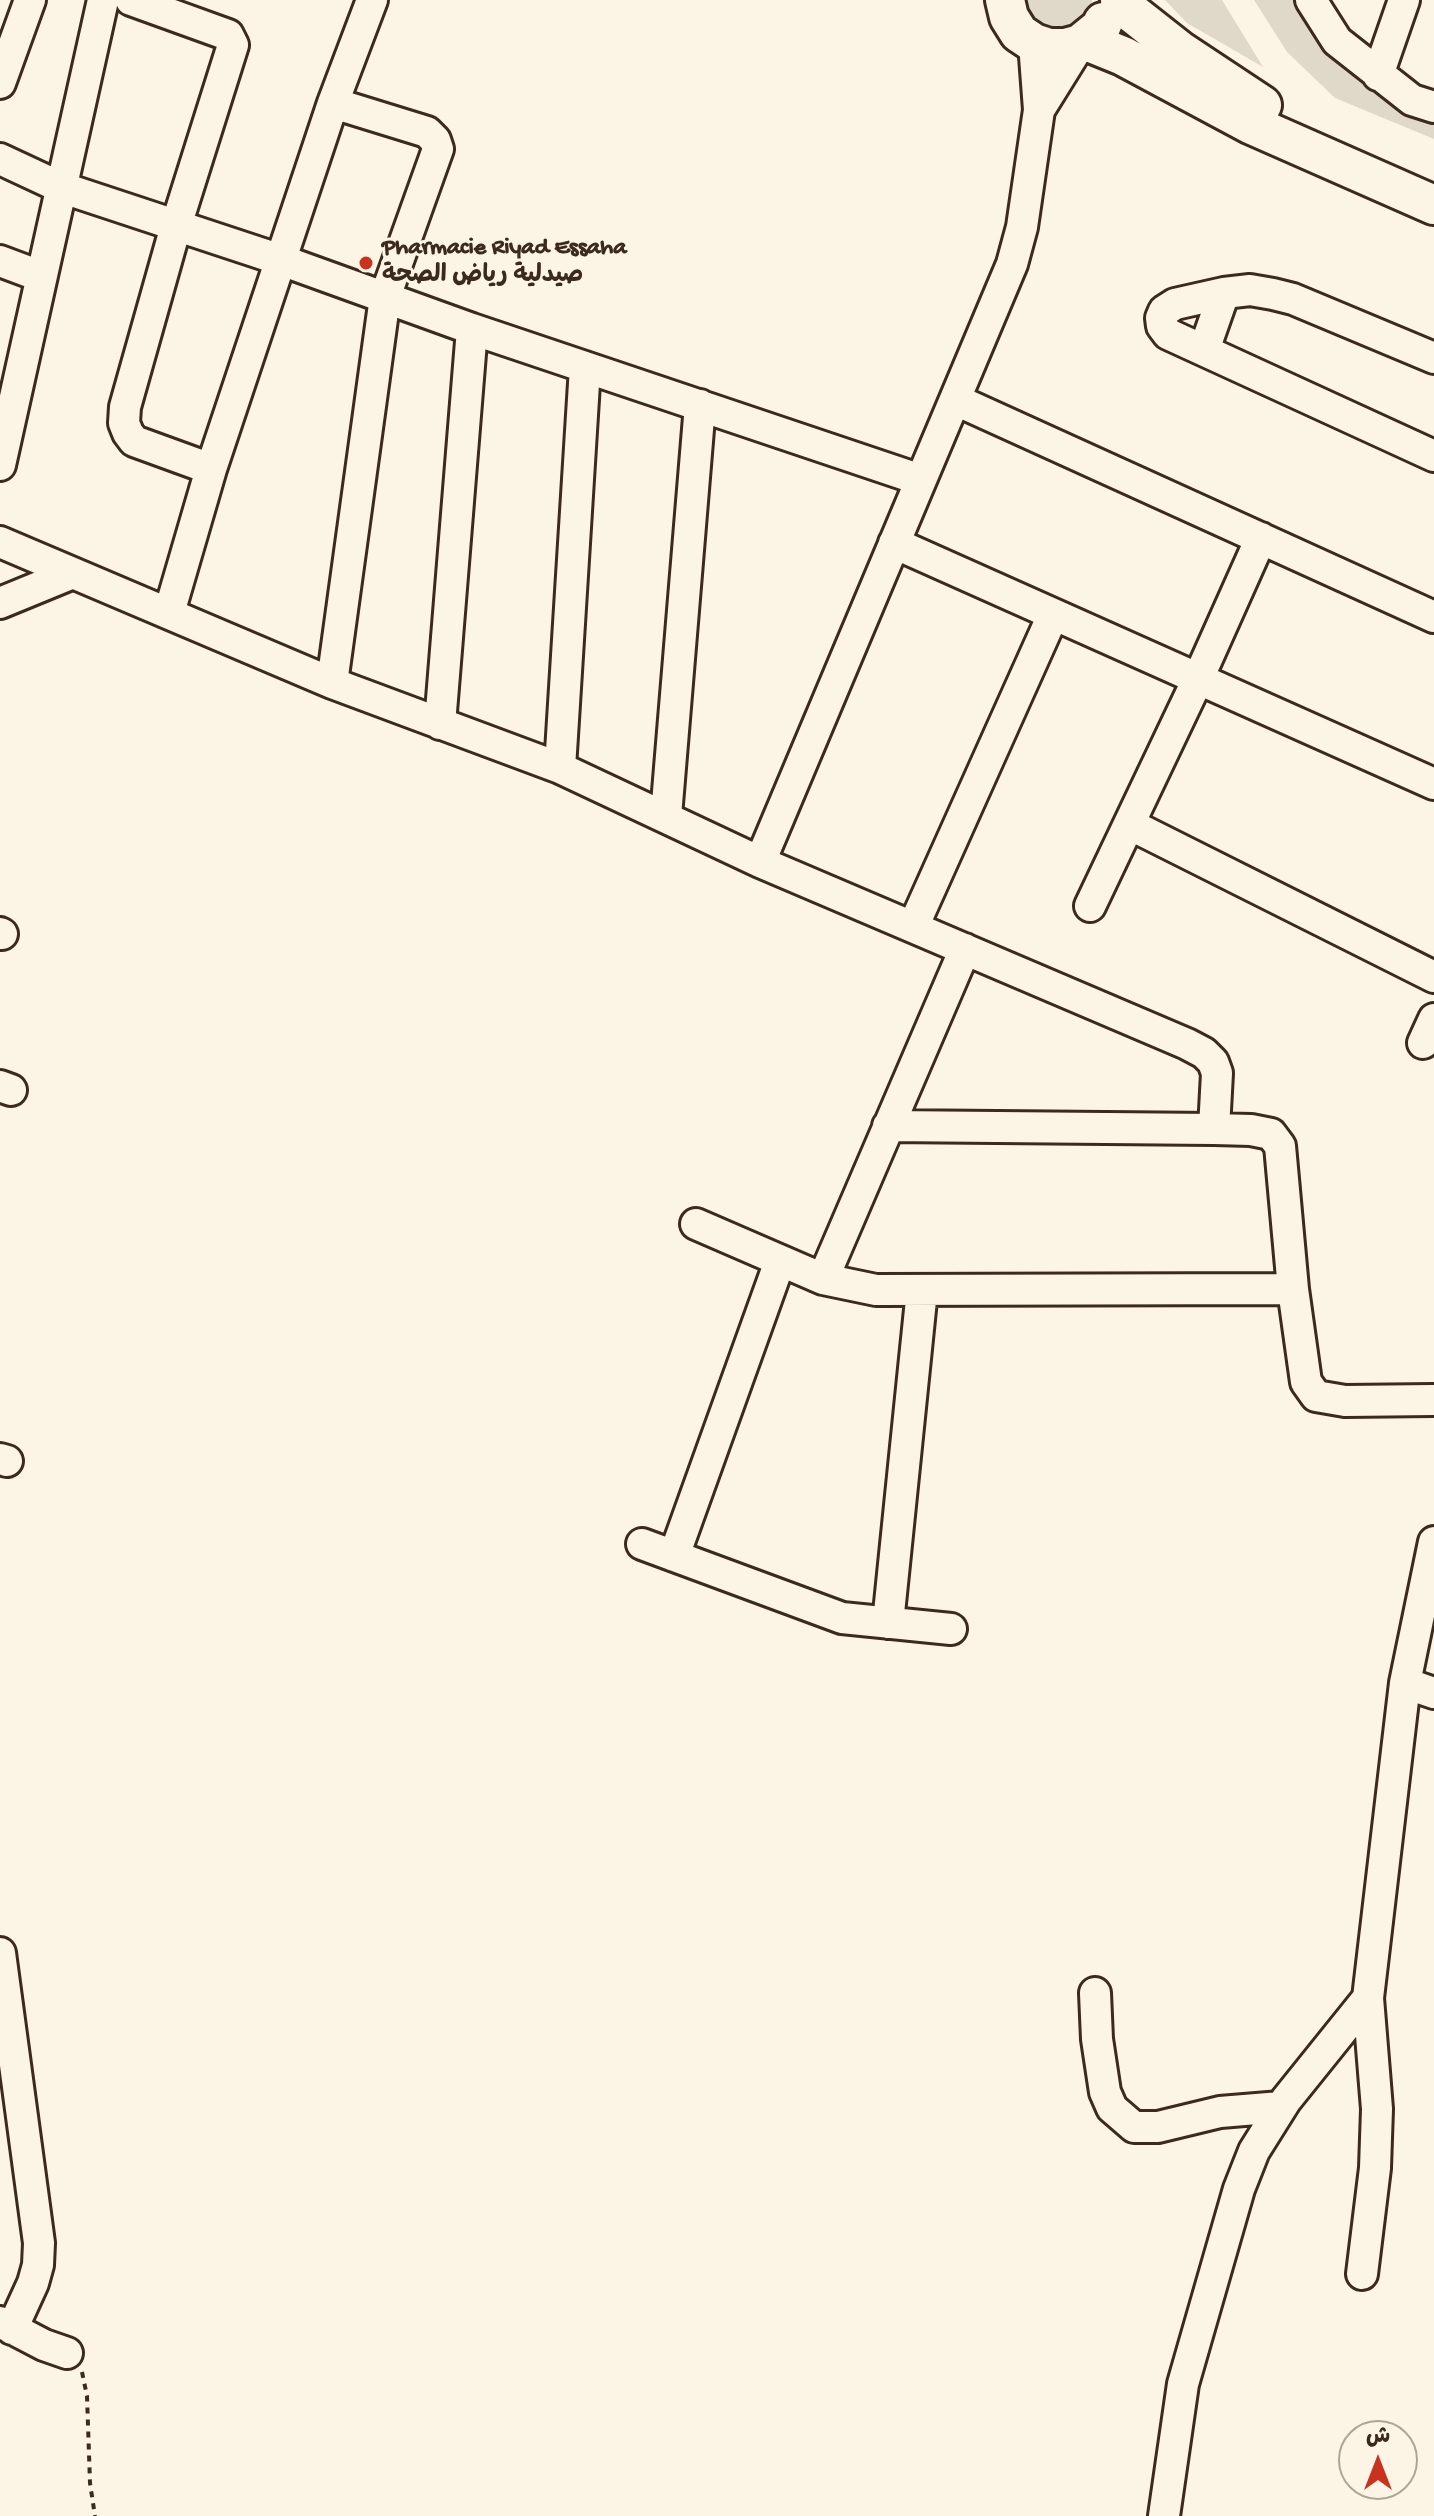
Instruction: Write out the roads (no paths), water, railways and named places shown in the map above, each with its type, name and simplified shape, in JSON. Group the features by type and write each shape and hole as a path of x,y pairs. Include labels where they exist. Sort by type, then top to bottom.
{"main road":[{"path":"972,0 1016,20 1049,48 1065,48 1083,42 1101,27 1110,0"},
{"path":"1120,0 1179,50 1259,104 1434,182"},
{"path":"1083,42 1123,56 1250,124 1434,205"}],"street":[{"path":"0,83 30,0"},
{"path":"0,465 5,412 40,276 103,0"},
{"path":"131,0 228,35 232,41 233,48 176,226 125,407 124,423 134,441 211,469"},
{"path":"169,613 211,469 333,103 372,0"},
{"path":"1311,0 1337,41 1412,100 1434,107"},
{"path":"1378,75 1404,0"},
{"path":"760,862 1005,284 1017,247 1039,110 1016,20"},
{"path":"1039,110 1083,42"},
{"path":"332,683 385,297 438,149 427,132 333,103"},
{"path":"0,159 60,187 921,480"},
{"path":"0,261 40,276"},
{"path":"1434,358 1293,299 1250,290 1175,304 1164,311 1161,318 1168,334 1434,456"},
{"path":"1204,350 1224,293"},
{"path":"440,724 472,329"},
{"path":"560,768 585,367"},
{"path":"956,400 1434,617"},
{"path":"666,816 700,405"},
{"path":"1090,906 1261,538"},
{"path":"0,542 332,683 560,768 760,862 1204,1053 1213,1062 1217,1073 1214,1129"},
{"path":"894,543 1434,784"},
{"path":"0,603 73,573"},
{"path":"913,927 1053,615"},
{"path":"1129,824 1434,977"},
{"path":"823,1279 965,949"},
{"path":"888,1126 1214,1129 1271,1134 1280,1146 1293,1289 1306,1382 1316,1396 1345,1401 1434,1400"},
{"path":"696,1224 823,1279 876,1290 1293,1289"},
{"path":"674,1556 780,1261"},
{"path":"888,1623 922,1290"},
{"path":"1362,2274 1375,2168 1377,2109 1368,1998 1405,1683 1434,1542"},
{"path":"642,1544 842,1618 951,1629"},
{"path":"1405,1683 1434,1693"},
{"path":"0,1953 37,2216 38,2265 6,2326 67,2353"},
{"path":"1095,1993 1097,2039 1105,2092 1112,2108 1134,2127 1158,2127 1220,2112 1281,2107"},
{"path":"1164,2516 1183,2384 1239,2189 1254,2151 1281,2107 1368,1998"},
{"path":"0,2124 25,2141"}],"place":[{"name":"Pharmacie Riyad Essaha صيدلية رياض الصحة","path":"366,263"}]}
